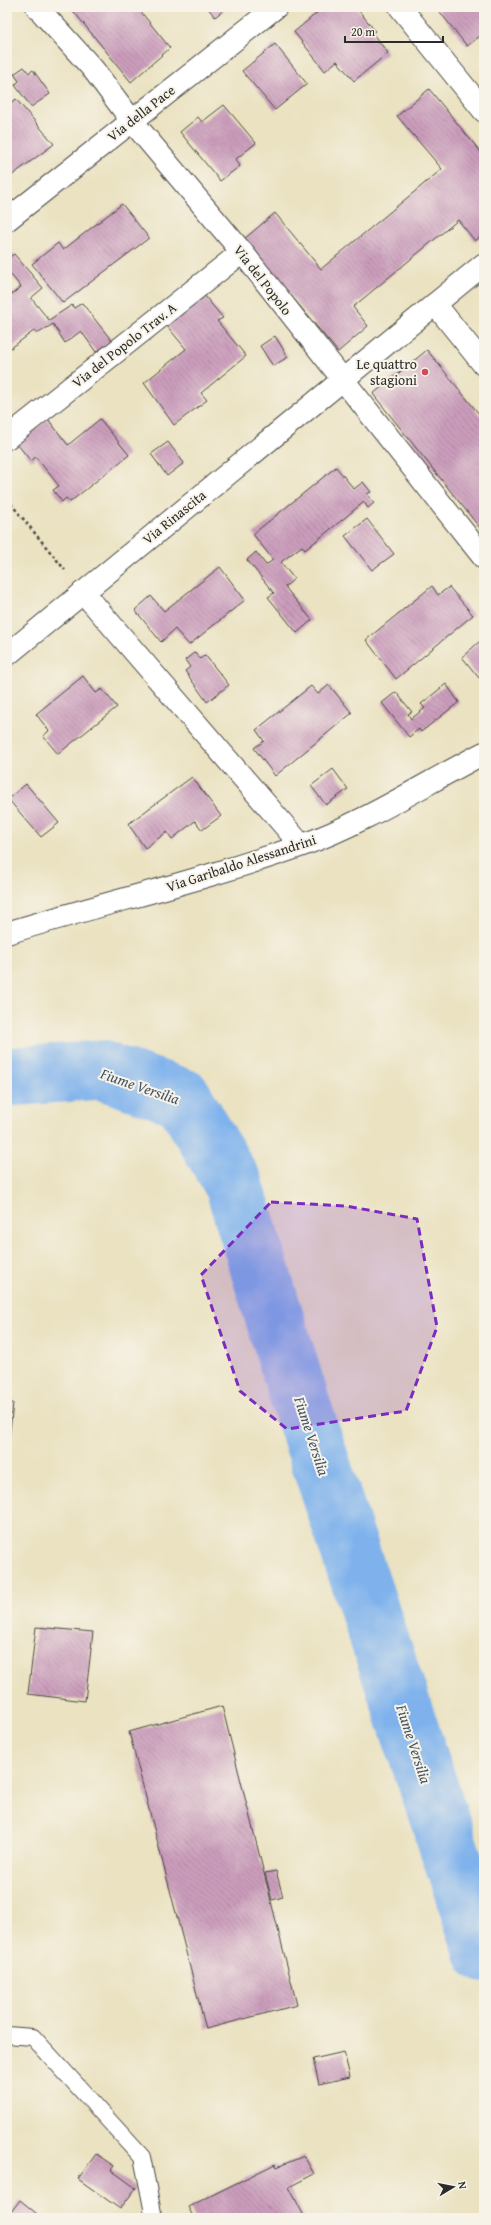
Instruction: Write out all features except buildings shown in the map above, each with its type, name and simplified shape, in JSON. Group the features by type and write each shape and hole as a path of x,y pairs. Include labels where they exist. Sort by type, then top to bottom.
{"street":[{"name":"Via del Popolo","path":"37,7 93,69 132,121 242,252 484,558"},
{"name":"Via della Pace","path":"7,220 276,7"},
{"path":"400,7 484,111"},
{"name":"Via del Popolo Trav. A","path":"7,438 242,252"},
{"name":"Via Rinascita","path":"7,655 484,264"},
{"path":"435,304 484,365"},
{"path":"84,592 302,845"},
{"name":"Via Garibaldo Alessandrini","path":"7,933 70,913 186,882 302,845 375,812 484,753"}],"lane":[{"path":"7,2035 33,2037 142,2158 154,2218"}],"path":[{"path":"7,499 84,592"}],"highlighted area":[{"path":"271,1202 346,1206 417,1219 437,1327 406,1411 287,1429 240,1391 201,1275"}],"waterway":[{"name":"Fiume Versilia","path":"7,1077 101,1070 183,1098 234,1185 299,1398 484,1953"}],"place":[{"name":"Le quattro stagioni","path":"425,372"}]}
